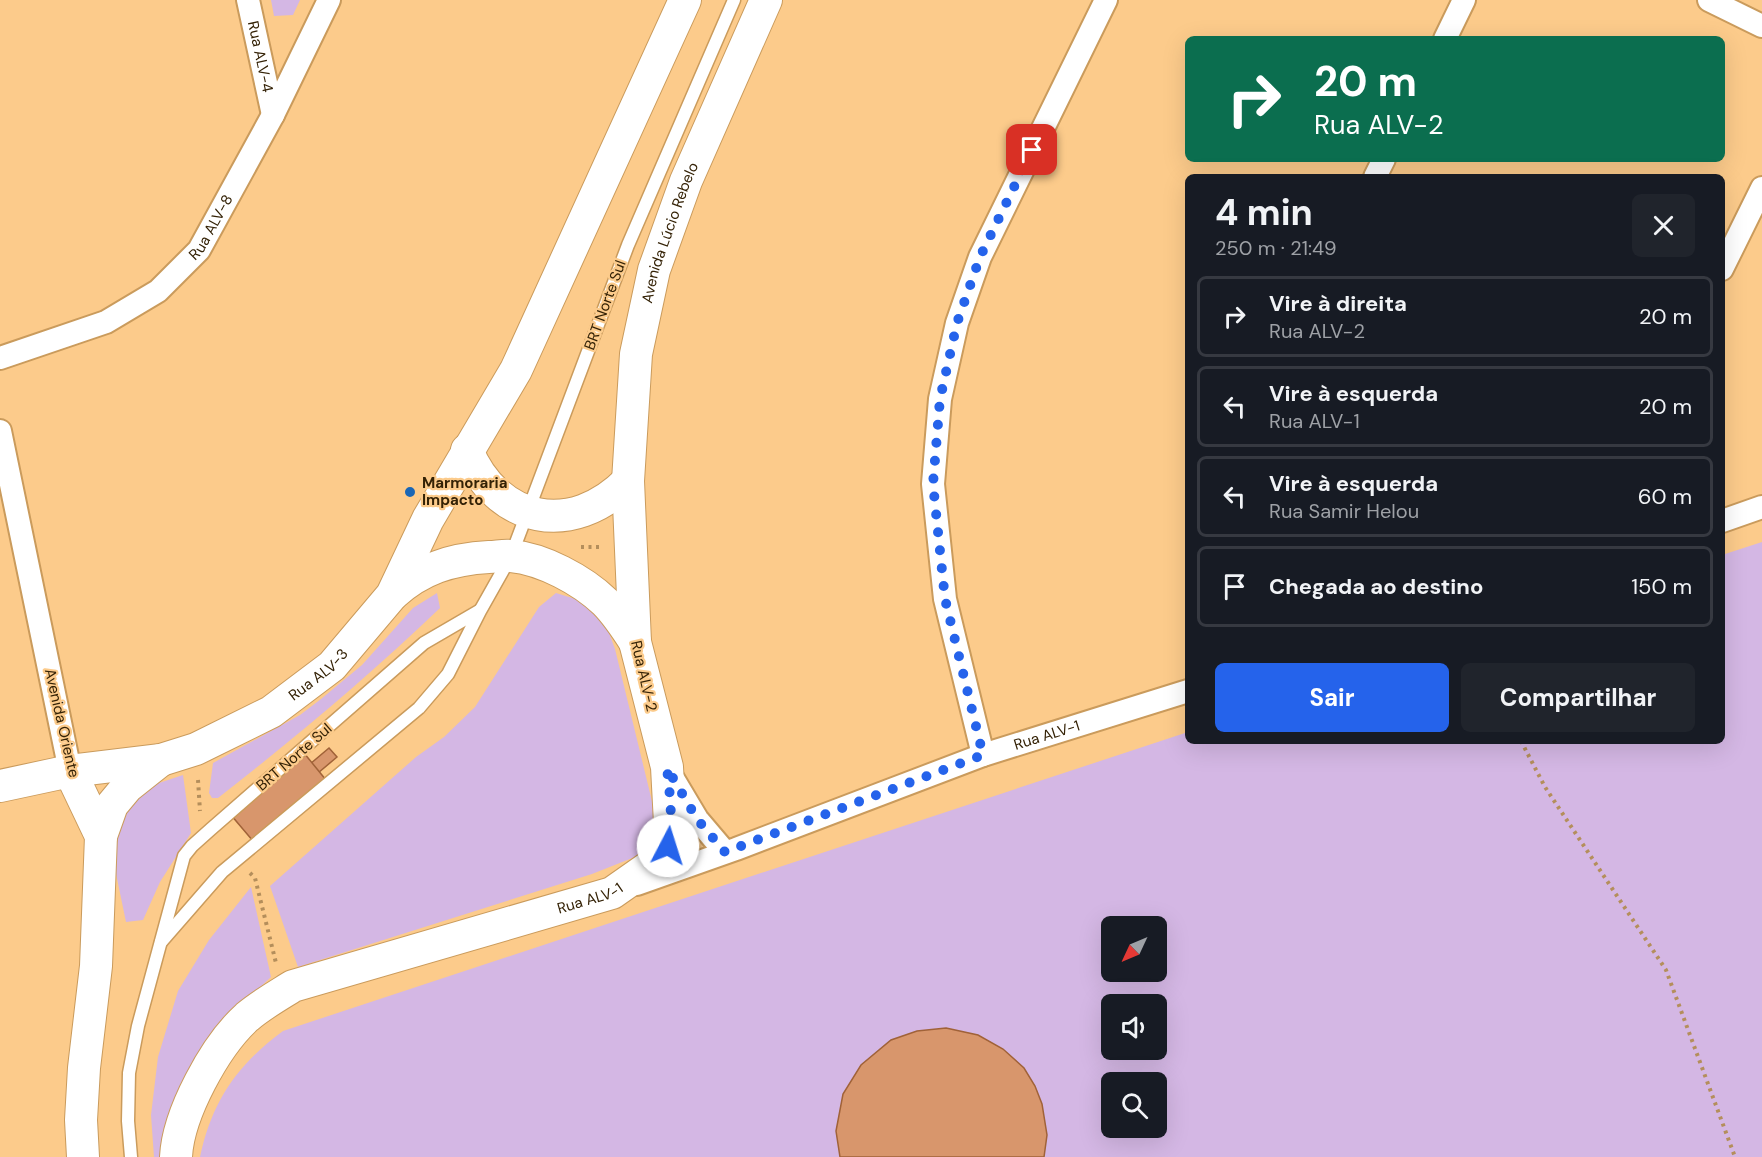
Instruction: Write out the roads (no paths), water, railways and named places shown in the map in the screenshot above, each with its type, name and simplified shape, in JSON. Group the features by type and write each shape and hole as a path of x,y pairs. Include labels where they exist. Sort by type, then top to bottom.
{"main road":[{"path":"628,481 615,494 585,511 551,516 528,512 499,496 485,483 474,468 467,450 516,370 685,0"},
{"name":"Avenida Lúcio Rebelo","path":"628,481 636,354 654,270 686,181 766,0"},
{"name":"Rua ALV-3","path":"0,786 70,771 161,760 196,749 271,712 332,666 392,595 428,519 467,450"},
{"name":"Rua ALV-2","path":"628,481 635,642 667,768"},
{"path":"392,595 409,580 429,569 466,559 511,556 564,573 586,586 605,602 635,642"},
{"path":"101,836 112,805 128,787 161,760"},
{"path":"612,893 652,865 668,846 671,806 667,768"},
{"name":"Avenida Oriente","path":"70,771 101,836 96,966 84,1068 81,1120 83,1157"},
{"name":"Rua ALV-1","path":"176,1157 186,1115 197,1087 211,1064 246,1019 268,1000 288,988 612,893"}],"street":[{"name":"Rua ALV-4","path":"248,0 273,115"},
{"name":"Rua ALV-8","path":"0,358 106,322 158,291 199,250 273,115 329,0"},
{"path":"983,755 945,599 933,484 940,399 957,323 980,257 1106,0"},
{"path":"1446,36 1464,0"},
{"path":"1709,0 1762,26"},
{"path":"1725,263 1762,188"},
{"name":"Avenida Oriente","path":"0,431 70,771"},
{"path":"1725,519 1762,507"},
{"name":"Rua ALV-1","path":"612,893 983,755 1185,692"},
{"name":"Rua ALV-2","path":"667,768 697,819 725,852"}],"lane":[{"name":"BRT Norte Sul","path":"161,942 222,872 419,708 448,674 511,556 628,245 734,0"},
{"name":"BRT Norte Sul","path":"131,1157 128,1121 129,1073 138,1026 184,856 211,829 424,643 480,611"}],"place":[{"name":"Marmoraria Impacto","path":"410,492"}]}
